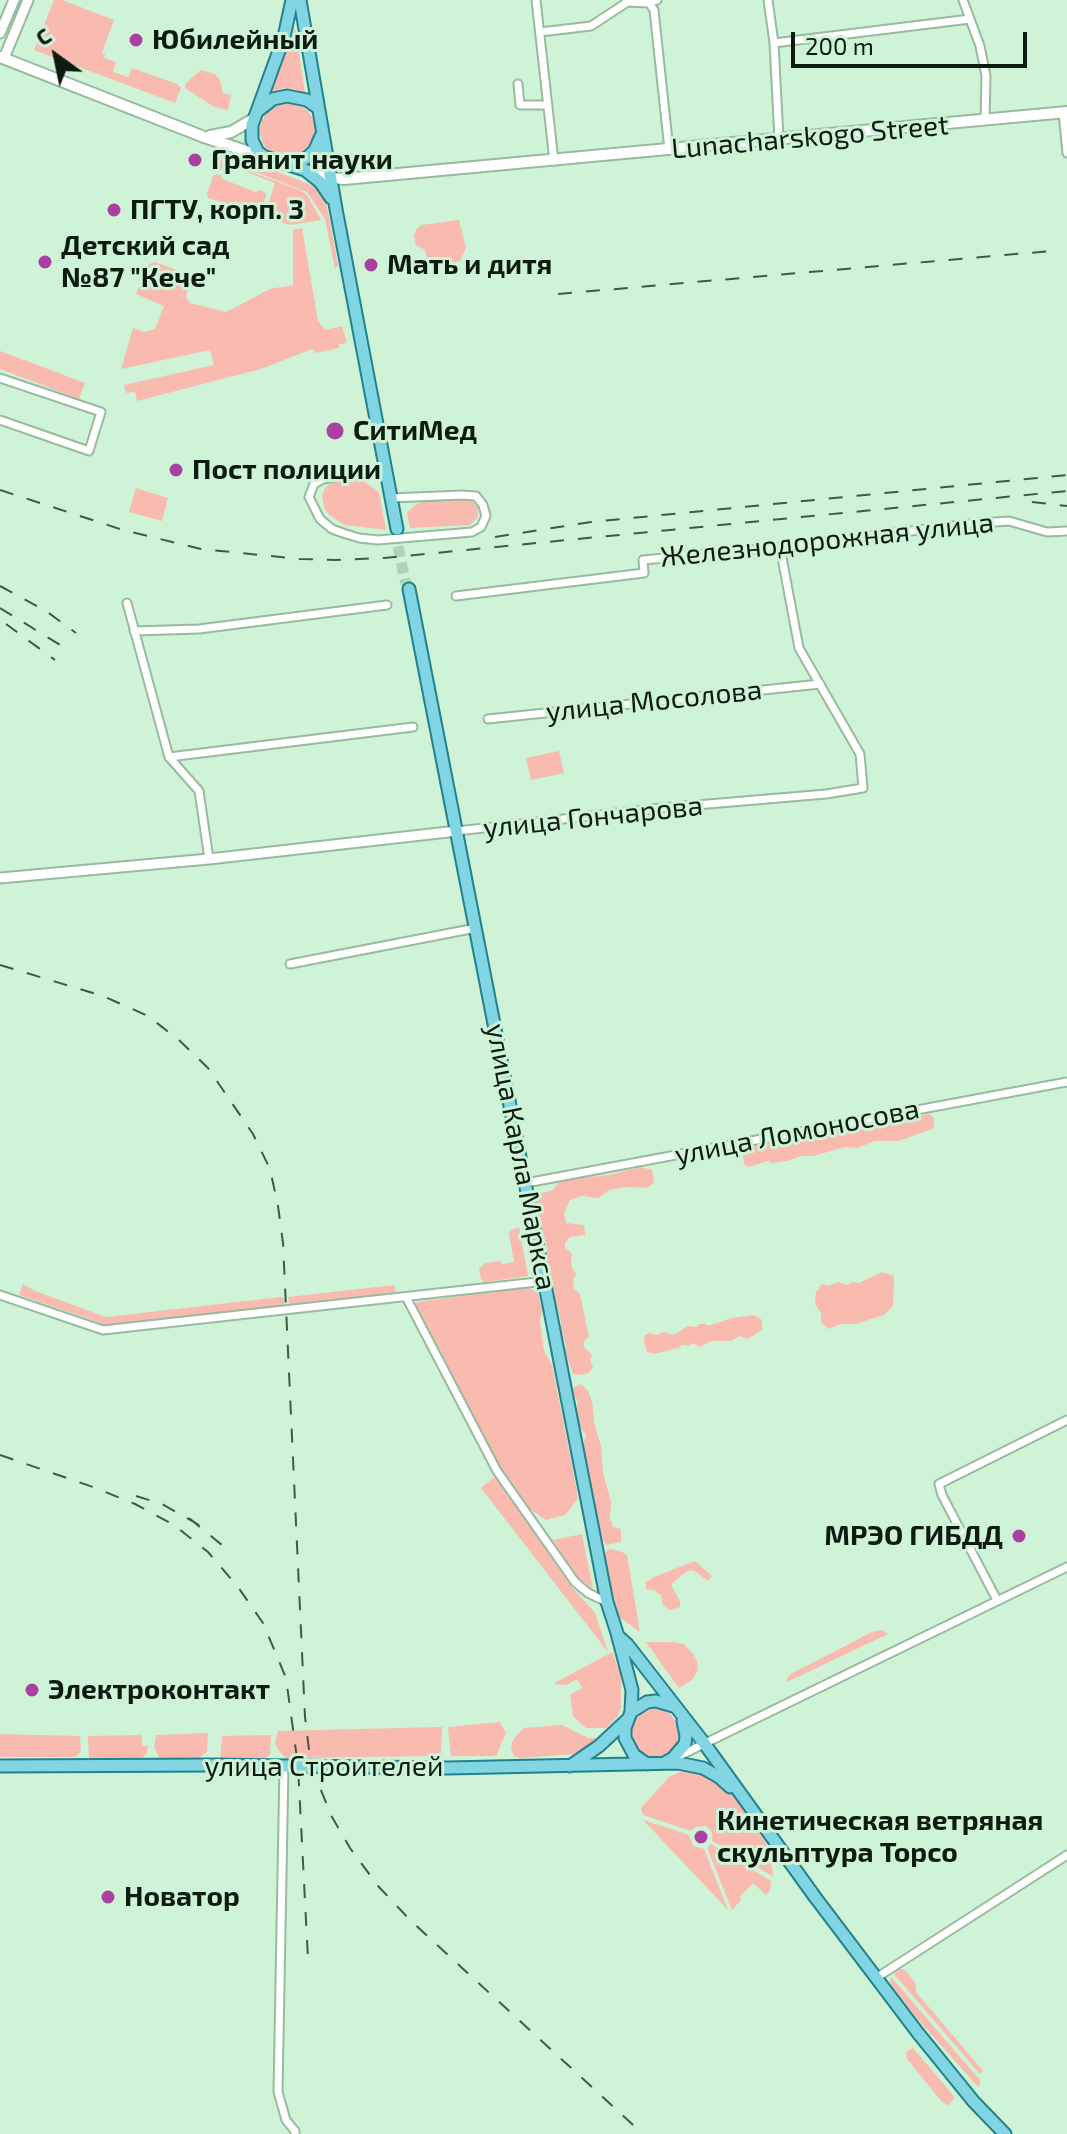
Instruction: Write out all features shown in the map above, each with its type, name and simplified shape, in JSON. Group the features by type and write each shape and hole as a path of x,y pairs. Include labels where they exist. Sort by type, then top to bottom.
{"main road":[{"path":"265,157 255,147 251,132 284,37 292,0"},
{"path":"300,0 330,178 397,529"},
{"path":"1,61 204,137 330,178"},
{"path":"204,137 231,132 256,115 267,102 287,96 307,100 318,109"},
{"name":"Lunacharskogo Street","path":"330,178 554,161 1065,113"},
{"path":"284,163 294,163 309,156 320,142 322,131"},
{"path":"305,170 328,190 336,209"},
{"name":"улица Карла Маркса","path":"409,589 607,1602 618,1636 673,1706"},
{"path":"618,1636 632,1690 630,1715 625,1728 628,1747 648,1764 668,1761 703,1768 743,1797"},
{"path":"569,1766 599,1746 647,1702 673,1706 704,1743 918,2033 974,2102 1005,2134"},
{"path":"668,1761 685,1744 682,1716"},
{"name":"улица Строителей","path":"0,1766 648,1764"}],"street":[{"path":"0,33 14,0"},
{"path":"1,61 28,0"},
{"path":"536,0 554,161"},
{"path":"768,0 774,43 779,139"},
{"path":"963,0 980,46 986,76 985,120"},
{"path":"540,32 591,26 626,2 653,1 669,150"},
{"path":"774,43 970,19"},
{"path":"518,84 520,105 548,105"},
{"path":"1065,113 1067,153"},
{"path":"0,378 101,412 89,451 0,420"},
{"path":"385,469 323,479 314,484 309,497 320,519 343,533 378,540 472,532 481,527 486,516 476,496 391,498"},
{"name":"Железнодорожная улица","path":"456,596 644,573 643,560 968,524 1009,521 1047,532 1067,531"},
{"path":"780,547 799,648 820,684"},
{"path":"127,603 169,757 199,791 209,859"},
{"path":"134,631 199,629 387,605"},
{"name":"улица Мосолова","path":"488,719 820,684"},
{"name":"улица Гончарова","path":"0,878 209,859 863,788 860,754 820,684"},
{"path":"169,757 413,727"},
{"path":"290,964 476,928"},
{"name":"улица Ломоносова","path":"526,1183 1067,1082"},
{"path":"0,1295 103,1330 546,1281"},
{"path":"406,1297 497,1471 575,1582 588,1593 607,1602"},
{"path":"997,1600 939,1484 1067,1420"},
{"path":"668,1761 1067,1567"},
{"path":"284,1766 278,2092 286,2120 295,2134"},
{"path":"876,1978 1067,1855"}],"shaded area":[{"path":"54,0 62,0 114,20 102,53 105,54 104,58 116,62 113,72 128,77 132,68 177,84 181,88 175,103 34,50"},
{"path":"295,28 305,93 283,88 271,93"},
{"path":"201,70 215,74 223,93 231,95 228,110 214,107 185,88 186,83"},
{"path":"288,103 308,111 316,131 308,151 288,159 268,151 260,131 268,111"},
{"path":"226,152 319,188 325,197 338,265 335,269 325,219 307,192 220,158"},
{"path":"219,160 300,190 307,195 321,220 290,225 267,217 265,214 275,183 228,165 224,170 219,168"},
{"path":"216,174 256,192 265,192 261,211 256,213 208,198"},
{"path":"459,220 466,248 460,261 433,268 430,261 420,263 420,260 427,258 425,250 416,245 414,236 417,228"},
{"path":"302,228 318,321 325,330 342,326 347,343 316,353 312,349 261,369 137,401 135,392 126,393 124,385 214,365 210,350 121,369 133,328 144,332 155,329 164,306 136,294 149,264 155,262 193,276 186,296 190,303 226,312 270,289 293,285 293,230"},
{"path":"0,351 85,383 79,399 0,369"},
{"path":"349,477 362,480 379,492 386,530 345,525 324,508 322,496 325,488 333,481"},
{"path":"136,488 168,498 162,521 129,512"},
{"path":"466,499 478,508 478,517 470,525 410,528 407,513 414,506 424,501"},
{"path":"559,751 564,773 531,780 526,758"},
{"path":"929,1114 934,1118 934,1128 899,1141 875,1141 857,1148 845,1147 749,1167 744,1164 742,1147 752,1144 762,1146 769,1141 807,1138 827,1131 833,1133"},
{"path":"640,1167 652,1170 654,1183 646,1188 609,1190 599,1198 582,1196 570,1200 564,1213 566,1223 584,1225 585,1235 570,1237 565,1248 572,1253 572,1268 576,1274 574,1289 580,1294 589,1337 584,1341 584,1347 592,1355 590,1360 593,1367 589,1373 573,1374 565,1351 533,1189 539,1194 553,1190 561,1180 609,1175"},
{"path":"519,1227 528,1276 484,1282 479,1268 486,1263 514,1262 509,1233"},
{"path":"882,1272 894,1276 893,1306 884,1315 829,1329 821,1323 821,1313 815,1304 816,1292 822,1284 859,1283"},
{"path":"23,1284 106,1317 281,1297 284,1298 284,1305 107,1325 19,1295"},
{"path":"394,1285 396,1293 289,1304 288,1297"},
{"path":"528,1287 538,1293 544,1351 552,1365 577,1491 577,1500 565,1515 546,1520 527,1507 501,1469 415,1308 417,1302"},
{"path":"754,1315 762,1320 762,1330 748,1339 740,1336 731,1341 711,1341 699,1347 694,1343 654,1354 647,1352 644,1342 645,1335 650,1333 673,1335 688,1326 708,1326"},
{"path":"581,1384 592,1401 603,1473 611,1502 610,1518 613,1527 621,1529 621,1542 606,1545 600,1536 598,1515 593,1510 583,1445 586,1435 580,1427 576,1410 578,1401 573,1394 574,1387"},
{"path":"493,1478 497,1479 571,1586 595,1613 608,1652 481,1488"},
{"path":"582,1534 593,1589 577,1577 553,1540"},
{"path":"610,1549 627,1555 640,1632 619,1617 612,1604 602,1555"},
{"path":"692,1562 712,1576 708,1581 690,1570 671,1585 680,1607 669,1610 663,1605 661,1595 646,1589 646,1582 654,1577"},
{"path":"882,1630 888,1634 787,1682 791,1674 872,1632"},
{"path":"646,1642 684,1644 697,1662 698,1670 692,1680 679,1688"},
{"path":"612,1652 621,1675 618,1716 606,1728 586,1728 573,1716 570,1695 582,1688 577,1679 566,1685 553,1684"},
{"path":"655,1709 672,1716 679,1733 672,1750 655,1757 638,1750 631,1733 638,1716"},
{"path":"500,1722 506,1733 496,1756 451,1756 448,1727"},
{"path":"562,1725 588,1738 597,1738 576,1754 514,1756 512,1743 524,1728"},
{"path":"442,1727 441,1756 286,1758 275,1742 278,1731"},
{"path":"208,1733 207,1752 199,1758 160,1759 154,1748 156,1735"},
{"path":"0,1734 80,1736 81,1752 75,1757 0,1757"},
{"path":"142,1735 142,1746 148,1746 141,1759 89,1759 88,1736"},
{"path":"271,1735 270,1754 263,1761 220,1761 222,1736"},
{"path":"692,1771 720,1784 733,1795 766,1843 774,1877 712,1841 712,1832 706,1826 691,1831 643,1815 641,1808 670,1776"},
{"path":"643,1820 689,1835 693,1846 704,1849 728,1910"},
{"path":"711,1844 771,1881 766,1895 753,1883 732,1910 707,1848"},
{"path":"901,1968 916,1984 916,1992 983,2071 980,2074 894,1974"},
{"path":"891,1977 980,2080 979,2088 914,2015 890,1984"},
{"path":"913,2048 953,2095 950,2104 942,2102 907,2059 906,2052"}],"tunnel":[{"path":"397,530 409,589"}],"railway":[{"path":"558,294 1051,251"},
{"path":"495,537 591,522 1067,475"},
{"path":"0,490 123,530 201,549 335,560 384,558 1067,491"},
{"path":"1032,502 1067,506"},
{"path":"0,586 46,611 76,633"},
{"path":"0,608 65,648"},
{"path":"6,624 55,660"},
{"path":"0,965 103,996 148,1016 208,1068 253,1134 270,1169 283,1243 305,1717 311,1766 332,1817 378,1886 411,1921 643,2134"},
{"path":"0,1455 93,1487 135,1504 174,1525 208,1552 263,1623 286,1678 298,1766 308,1959"},
{"path":"136,1496 162,1504 199,1525"},
{"path":"189,1518 228,1550"}],"place":[{"name":"Юбилейный","path":"136,40"},
{"name":"Гранит науки","path":"195,160"},
{"name":"ПГТУ, корп. 3","path":"114,210"},
{"name":"Детский сад №87 \"Кече\"","path":"45,262"},
{"name":"Мать и дитя","path":"371,265"},
{"name":"СитиМед","path":"335,431"},
{"name":"Пост полиции","path":"176,470"},
{"name":"МРЭО ГИБДД","path":"1019,1536"},
{"name":"Электроконтакт","path":"32,1690"},
{"name":"Кинетическая ветряная скульптура Торсо","path":"701,1837"},
{"name":"Новатор","path":"108,1897"}]}
